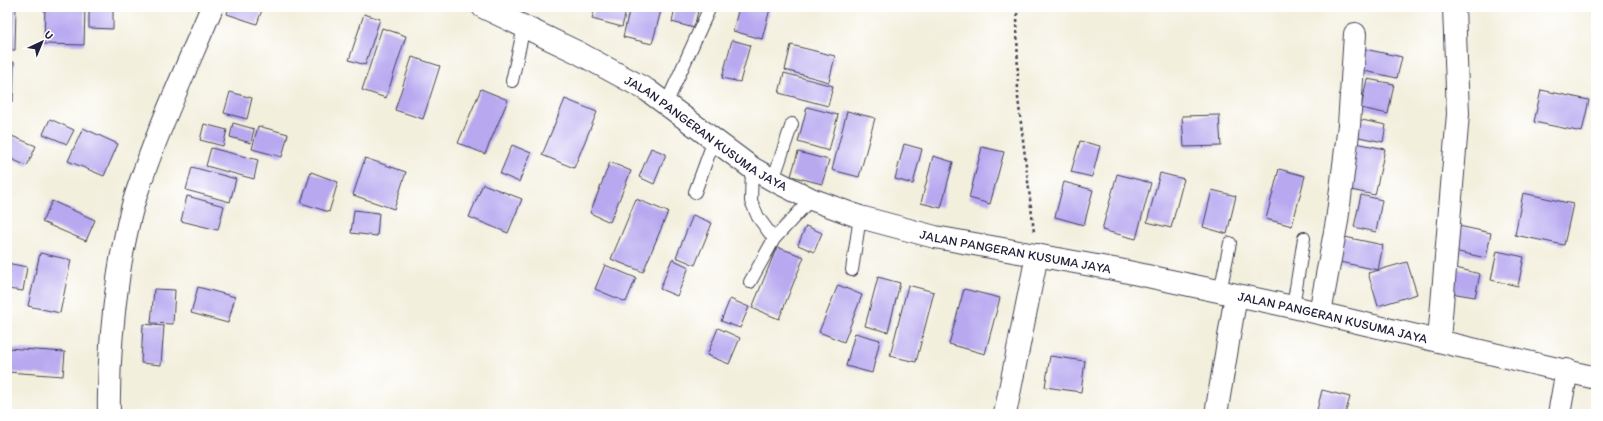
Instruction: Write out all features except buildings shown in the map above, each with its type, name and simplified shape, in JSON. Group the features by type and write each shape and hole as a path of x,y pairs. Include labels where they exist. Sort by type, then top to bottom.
{"street":[{"path":"109,414 108,379 112,321 124,245 135,197 155,144 212,7"},
{"name":"JALAN PANGERAN KUSUMA JAYA","path":"483,7 617,72 647,90 752,168 773,180 811,198 860,217 935,237 1119,270 1228,293 1439,340 1596,378"},
{"path":"1439,340 1458,114 1454,7"},
{"path":"1320,314 1337,221 1349,133 1355,34"},
{"path":"1005,414 1037,255"},
{"path":"1216,414 1228,293"},
{"path":"1559,414 1567,370"}],"lane":[{"path":"666,104 710,7"},
{"path":"512,81 524,27"},
{"path":"773,180 792,124"},
{"path":"695,192 714,140"},
{"path":"752,168 751,201 758,217 774,239"},
{"path":"750,282 774,239 811,198"},
{"path":"852,270 860,217"},
{"path":"1292,307 1304,238"},
{"path":"1228,293 1230,243"}],"path":[{"path":"1017,7 1018,98 1037,255"}]}
